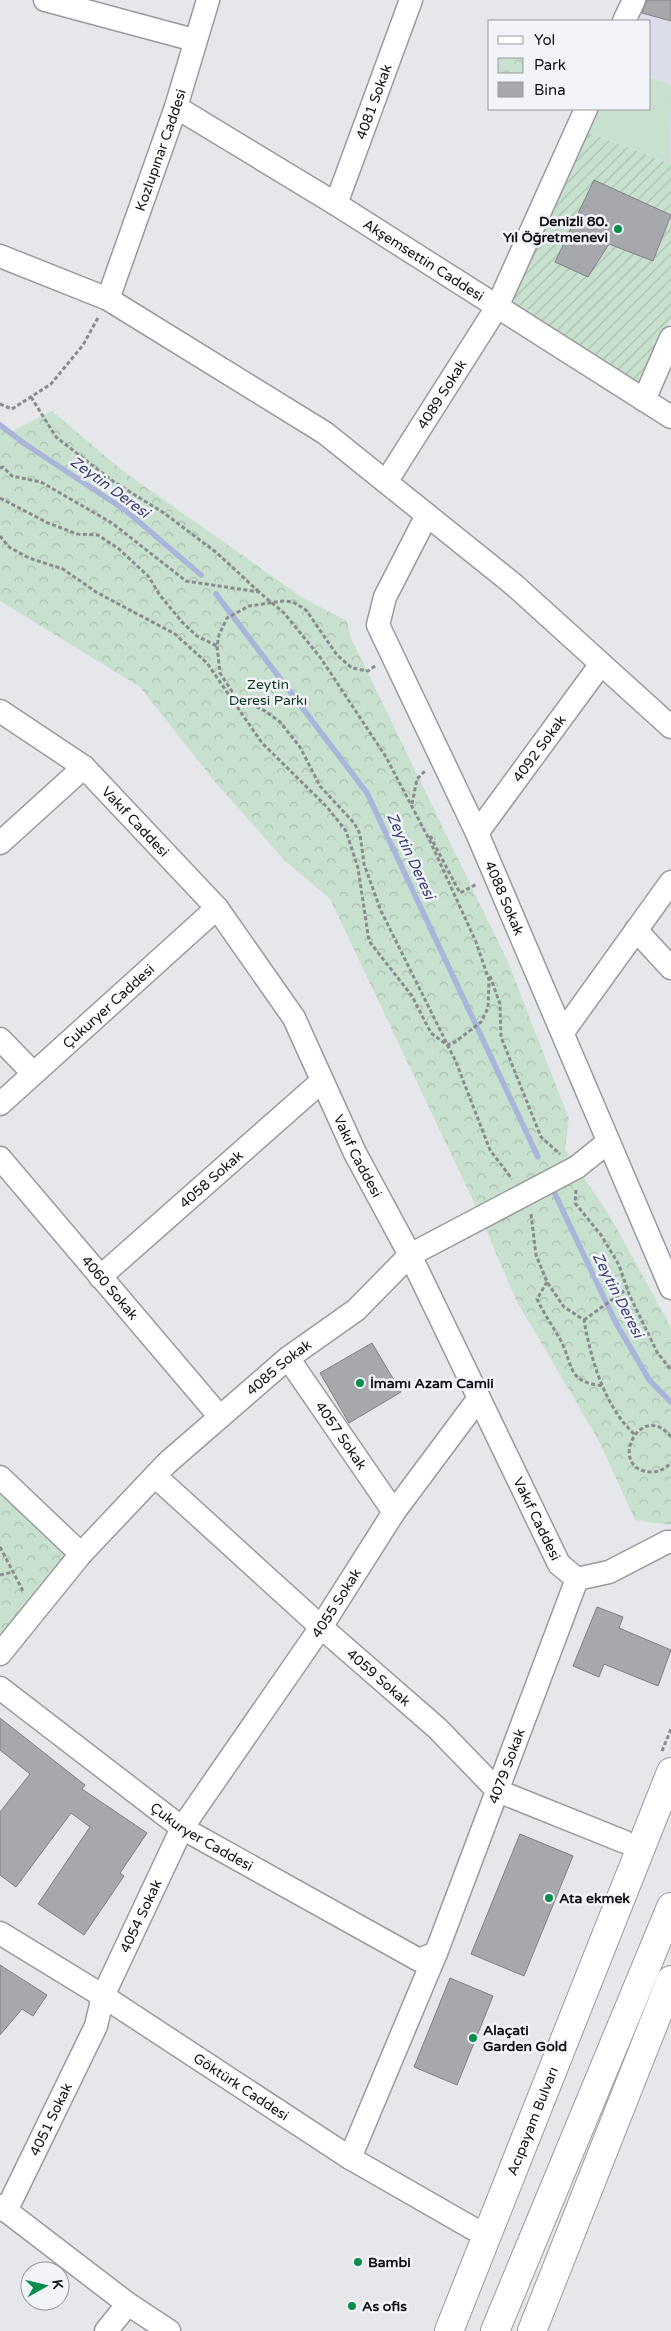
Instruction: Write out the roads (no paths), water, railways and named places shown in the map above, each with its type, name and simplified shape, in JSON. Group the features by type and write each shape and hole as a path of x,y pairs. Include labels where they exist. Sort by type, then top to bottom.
{"main road":[{"name":"Acıpayam Bulvarı","path":"449,2331 671,1772"},
{"path":"495,2331 671,1907"},
{"path":"532,2331 671,1980"}],"street":[{"path":"45,0 194,40"},
{"name":"Kozlupınar Caddesi","path":"108,299 176,106 194,40 208,0"},
{"name":"4081 Sokak","path":"336,204 412,0"},
{"path":"624,20 634,0"},
{"name":"Akşemsettin Caddesi","path":"176,106 336,204 671,417"},
{"name":"4089 Sokak","path":"386,482 497,307 586,110"},
{"path":"0,256 108,299 325,433 513,584 601,664 670,722"},
{"path":"644,400 671,338"},
{"name":"4088 Sokak","path":"427,515 385,597 378,626 477,833 671,1288"},
{"name":"4092 Sokak","path":"477,833 601,664"},
{"name":"Vakıf Caddesi","path":"0,711 84,767 218,908 294,1018 355,1153 410,1255 559,1564 577,1579"},
{"path":"0,843 84,767"},
{"path":"563,1032 671,882"},
{"name":"Çukuryer Caddesi","path":"0,1104 218,908"},
{"path":"636,930 671,968"},
{"path":"0,1039 33,1073"},
{"name":"4058 Sokak","path":"100,1277 322,1081"},
{"name":"4085 Sokak","path":"0,1654 81,1554 167,1463 288,1358 356,1310 410,1255 528,1191 577,1167 608,1142"},
{"name":"4060 Sokak","path":"0,1158 220,1417"},
{"name":"4057 Sokak","path":"288,1358 394,1512"},
{"name":"4055 Sokak","path":"195,1810 321,1627 394,1512 479,1398"},
{"name":"4059 Sokak","path":"155,1476 321,1627 437,1728 498,1791 624,1842"},
{"path":"0,1477 81,1554"},
{"path":"577,1579 610,1572 667,1542 671,1542"},
{"name":"4079 Sokak","path":"350,2158 428,1957 498,1791 577,1579"},
{"name":"Çukuryer Caddesi","path":"0,1688 182,1828 428,1957"},
{"name":"4054 Sokak","path":"96,2026 103,1996 182,1828 195,1810"},
{"name":"Göktürk Caddesi","path":"0,1933 103,1996 350,2158 472,2228 488,2234"},
{"name":"4051 Sokak","path":"3,2208 96,2026"},
{"path":"3,2208 128,2304 169,2331"},
{"path":"106,2331 128,2304"}],"waterway":[{"name":"Zeytin Deresi","path":"0,425 25,444 125,510 201,575"},
{"name":"Zeytin Deresi","path":"216,594 367,793 538,1157"},
{"name":"Zeytin Deresi","path":"554,1192 616,1323 650,1381 671,1402"}],"place":[{"name":"Denizli 80. Yıl Öğretmenevi","path":"618,229"},
{"name":"İmamı Azam Camii","path":"360,1383"},
{"name":"Ata ekmek","path":"549,1898"},
{"name":"Alaçati Garden Gold","path":"473,2038"},
{"name":"Bambi","path":"358,2262"},
{"name":"As ofis","path":"352,2306"}],"park label":[{"name":"Zeytin Deresi Parkı","path":"268,692"}]}
